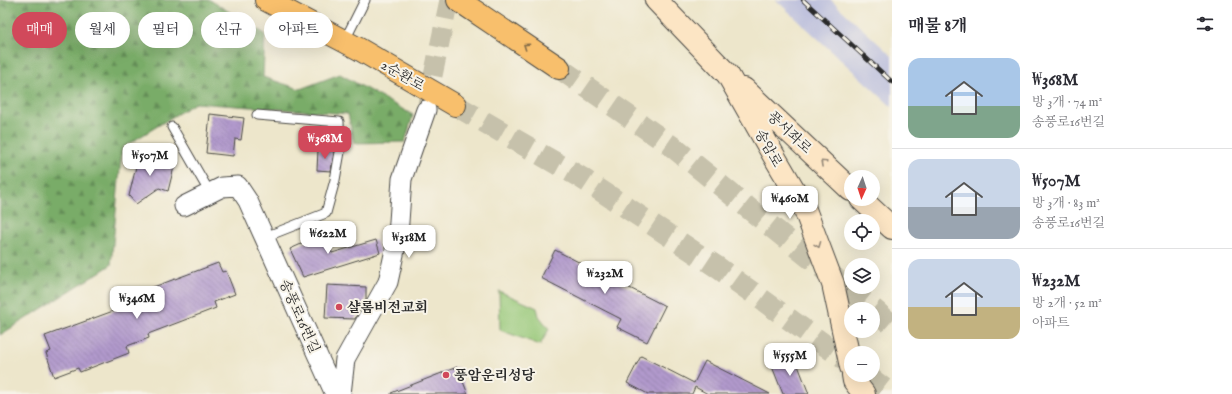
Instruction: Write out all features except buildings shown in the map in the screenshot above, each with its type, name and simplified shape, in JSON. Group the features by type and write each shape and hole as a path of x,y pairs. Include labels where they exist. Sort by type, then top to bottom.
{"highway":[{"name":"2순환로","path":"266,0 455,105"},
{"path":"458,0 559,68"}],"street":[{"name":"송암로","path":"656,0 728,75 804,207 833,284 846,346"},
{"name":"풍서좌로","path":"728,75 844,183"},
{"path":"341,394 345,359 388,282 398,236 402,178 426,110"},
{"name":"송풍로16번길","path":"184,206 222,187 238,186 248,201 265,237 335,394"},
{"path":"868,206 892,228"}],"lane":[{"path":"344,42 365,0"},
{"path":"257,115 339,122 340,152 335,180 326,213 265,237"},
{"path":"172,127 210,193"}],"shaded area":[{"path":"776,0 831,0 892,56 892,107"}],"green space":[{"path":"0,0 210,0 229,12 201,12 201,48 256,48 256,28 264,33 263,77 300,89 340,74 413,115 405,142 354,143 348,114 195,103 122,148 111,265 0,335"},
{"path":"499,291 537,308 539,316 549,329 540,345 500,330"}],"tunnel":[{"path":"427,104 449,0"},
{"path":"559,68 673,147 864,302"},
{"path":"455,105 580,177 717,267 844,359"},
{"path":"880,315 892,325"},
{"path":"875,382 891,394"}],"railway":[{"path":"803,0 892,82"}],"place":[{"name":"샬롬비전교회","path":"339,307"},
{"name":"풍암운리성당","path":"446,375"}]}
